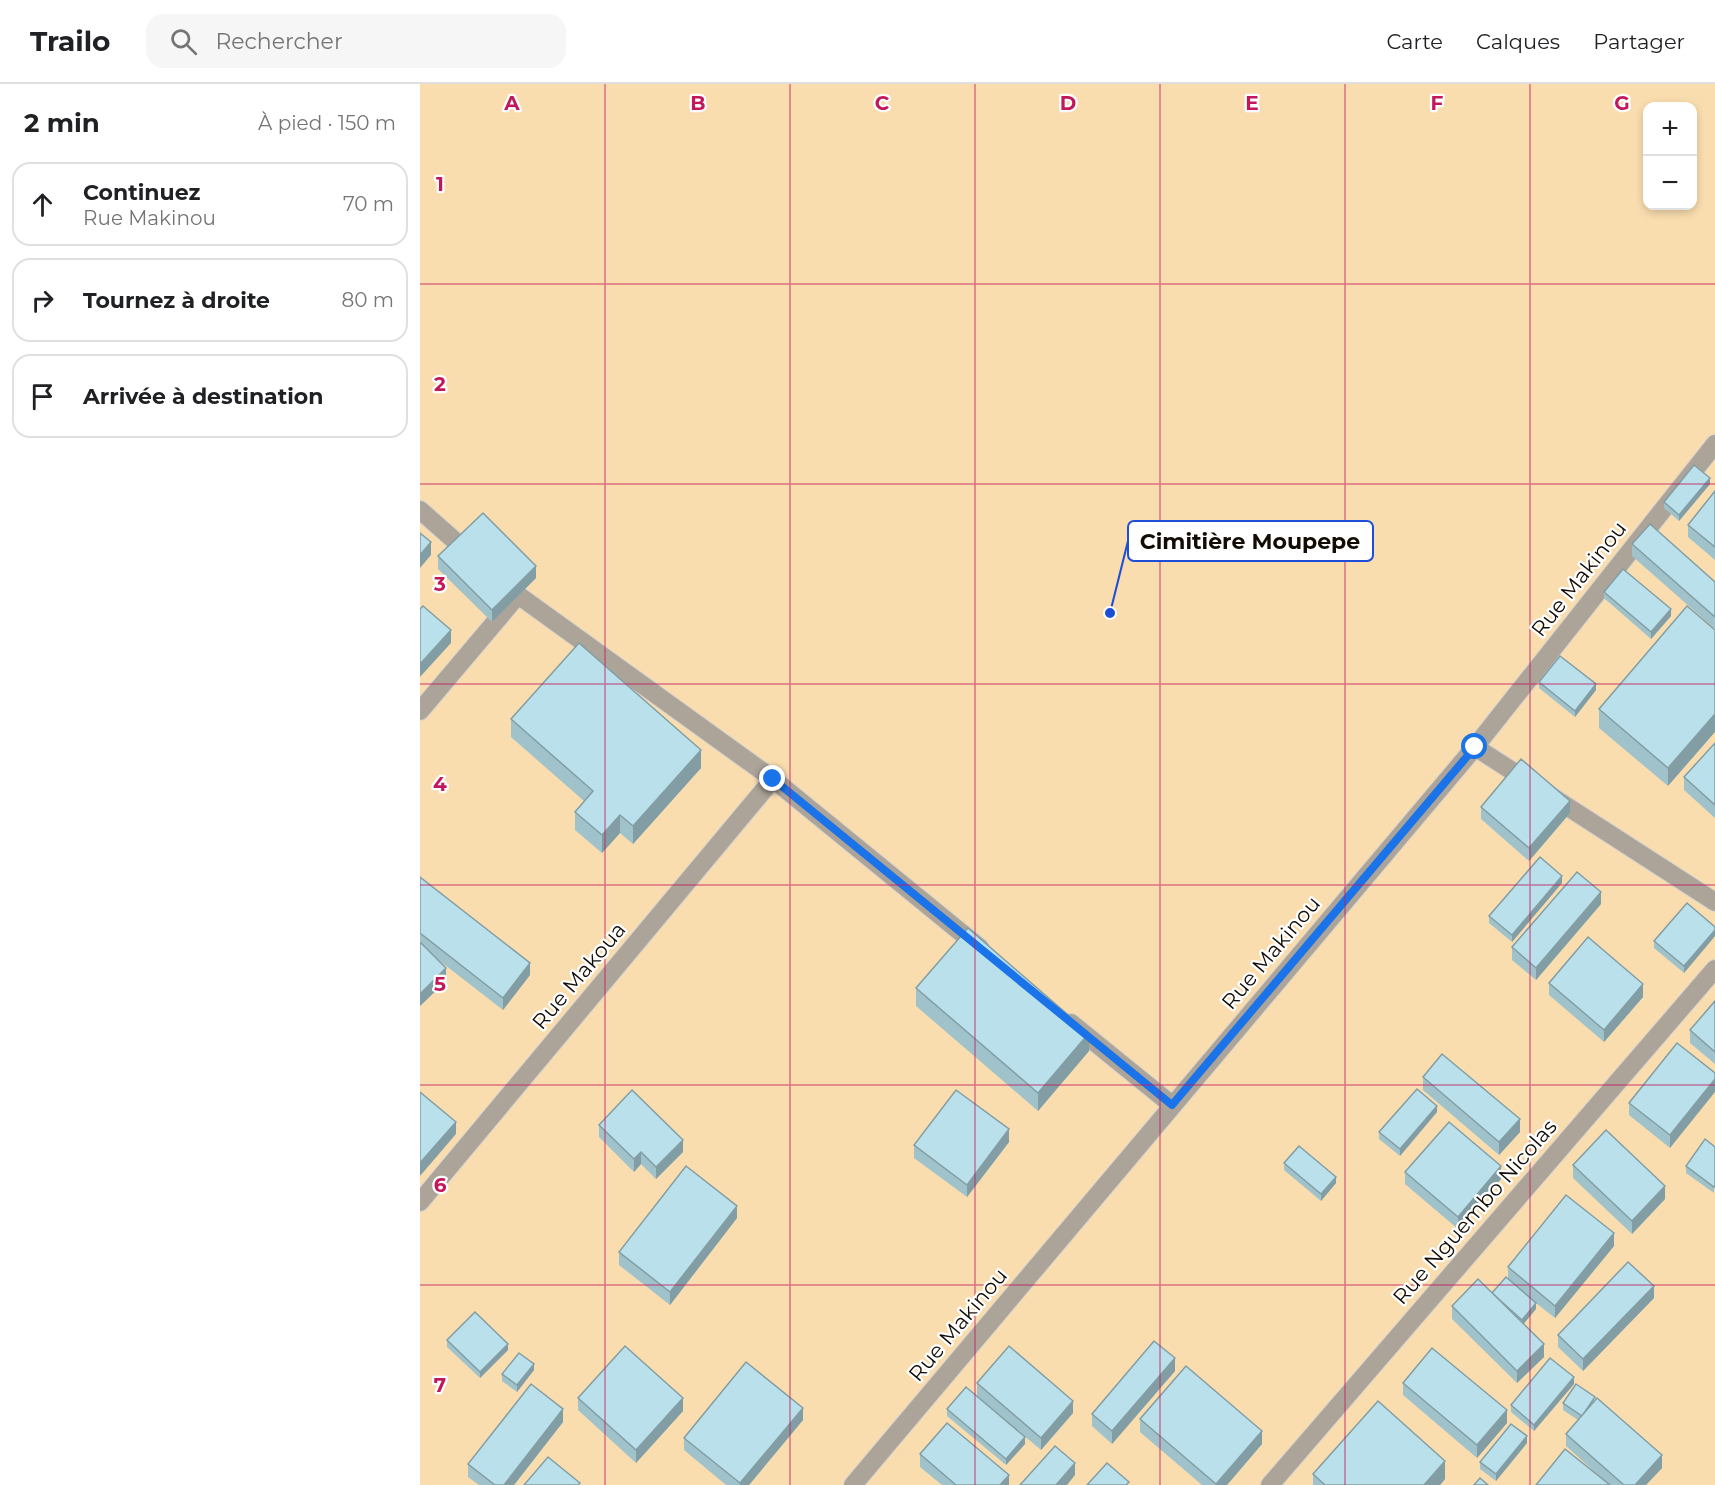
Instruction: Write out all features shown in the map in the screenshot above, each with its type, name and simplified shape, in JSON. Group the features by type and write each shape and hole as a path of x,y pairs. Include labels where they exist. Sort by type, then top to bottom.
{"street":[{"name":"Rue Makinou","path":"853,1485 1475,747 1715,444"},
{"path":"420,510 518,595 773,779 996,961"},
{"path":"420,711 518,595"},
{"path":"1475,747 1715,902"},
{"name":"Rue Makoua","path":"420,1202 773,779"},
{"name":"Rue Nguembo Nicolas","path":"1270,1485 1715,969"},
{"path":"1060,1014 1172,1105"}],"shaded area":[{"path":"420,84 1715,84 1715,1485 420,1485"}],"building":[{"path":"1694,465 1710,478 1679,515 1664,502"},
{"path":"1715,491 1715,547 1688,525"},
{"path":"483,513 536,566 492,610 438,556"},
{"path":"1650,524 1715,582 1715,617 1632,544"},
{"path":"420,533 431,542 420,555"},
{"path":"1623,569 1671,609 1651,632 1604,592"},
{"path":"423,606 451,630 420,664 420,609"},
{"path":"1687,606 1715,630 1715,714 1668,768 1599,709"},
{"path":"579,643 701,750 633,826 620,815 602,835 575,812 593,791 511,719"},
{"path":"1560,656 1596,684 1575,711 1539,682"},
{"path":"1715,743 1715,805 1684,777"},
{"path":"1521,759 1570,801 1529,848 1481,807"},
{"path":"1540,857 1562,876 1512,935 1489,916"},
{"path":"1577,872 1601,892 1536,968 1512,947"},
{"path":"420,877 530,963 503,998 420,933"},
{"path":"1687,903 1715,927 1715,930 1684,966 1654,941"},
{"path":"968,928 1089,1033 1038,1093 916,988"},
{"path":"1588,937 1643,984 1604,1030 1549,983"},
{"path":"420,942 446,968 420,994"},
{"path":"1715,1001 1715,1052 1690,1030"},
{"path":"1677,1043 1715,1073 1715,1079 1670,1135 1629,1103"},
{"path":"1442,1054 1520,1119 1499,1142 1423,1077"},
{"path":"1417,1089 1437,1106 1400,1149 1379,1132"},
{"path":"632,1090 683,1140 656,1167 641,1152 634,1159 599,1125"},
{"path":"956,1090 1009,1129 967,1185 914,1145"},
{"path":"420,1092 456,1122 420,1163"},
{"path":"1449,1122 1501,1166 1458,1217 1405,1172"},
{"path":"1606,1130 1665,1186 1632,1221 1573,1165"},
{"path":"1705,1139 1715,1147 1714,1187 1686,1166"},
{"path":"1299,1146 1336,1177 1321,1194 1284,1163"},
{"path":"686,1166 737,1206 670,1292 619,1252"},
{"path":"1566,1195 1614,1233 1555,1306 1508,1267"},
{"path":"1628,1262 1654,1286 1583,1359 1558,1335"},
{"path":"1506,1277 1536,1303 1522,1320 1492,1293"},
{"path":"1478,1279 1544,1344 1517,1371 1452,1306"},
{"path":"475,1312 508,1344 480,1372 447,1340"},
{"path":"1154,1341 1175,1358 1112,1431 1092,1414"},
{"path":"625,1346 683,1398 636,1450 578,1398"},
{"path":"1009,1346 1073,1401 1041,1438 977,1383"},
{"path":"1432,1348 1507,1410 1477,1445 1403,1383"},
{"path":"519,1353 534,1364 517,1385 502,1374"},
{"path":"1550,1358 1574,1377 1534,1425 1511,1405"},
{"path":"746,1362 803,1408 740,1483 684,1438"},
{"path":"1186,1366 1262,1431 1216,1484 1140,1419"},
{"path":"531,1384 563,1409 504,1485 495,1485 468,1464"},
{"path":"1576,1384 1595,1397 1582,1416 1563,1403"},
{"path":"966,1387 1025,1437 1006,1459 947,1409"},
{"path":"1597,1398 1662,1455 1635,1485 1624,1485 1566,1434"},
{"path":"1378,1401 1445,1461 1424,1485 1325,1485 1313,1474"},
{"path":"947,1423 1009,1475 1000,1485 956,1485 920,1454"},
{"path":"1511,1424 1527,1436 1496,1474 1480,1462"},
{"path":"1055,1446 1075,1463 1056,1485 1020,1485"},
{"path":"1565,1449 1610,1485 1536,1485"},
{"path":"548,1457 580,1483 578,1485 524,1485"},
{"path":"1107,1463 1129,1482 1126,1485 1087,1485"},
{"path":"1480,1478 1488,1485 1474,1485"}],"place":[{"name":"Cimitière Moupepe","path":"1110,613"}],"route":[{"path":"773,779 1172,1105 1475,747"}]}
